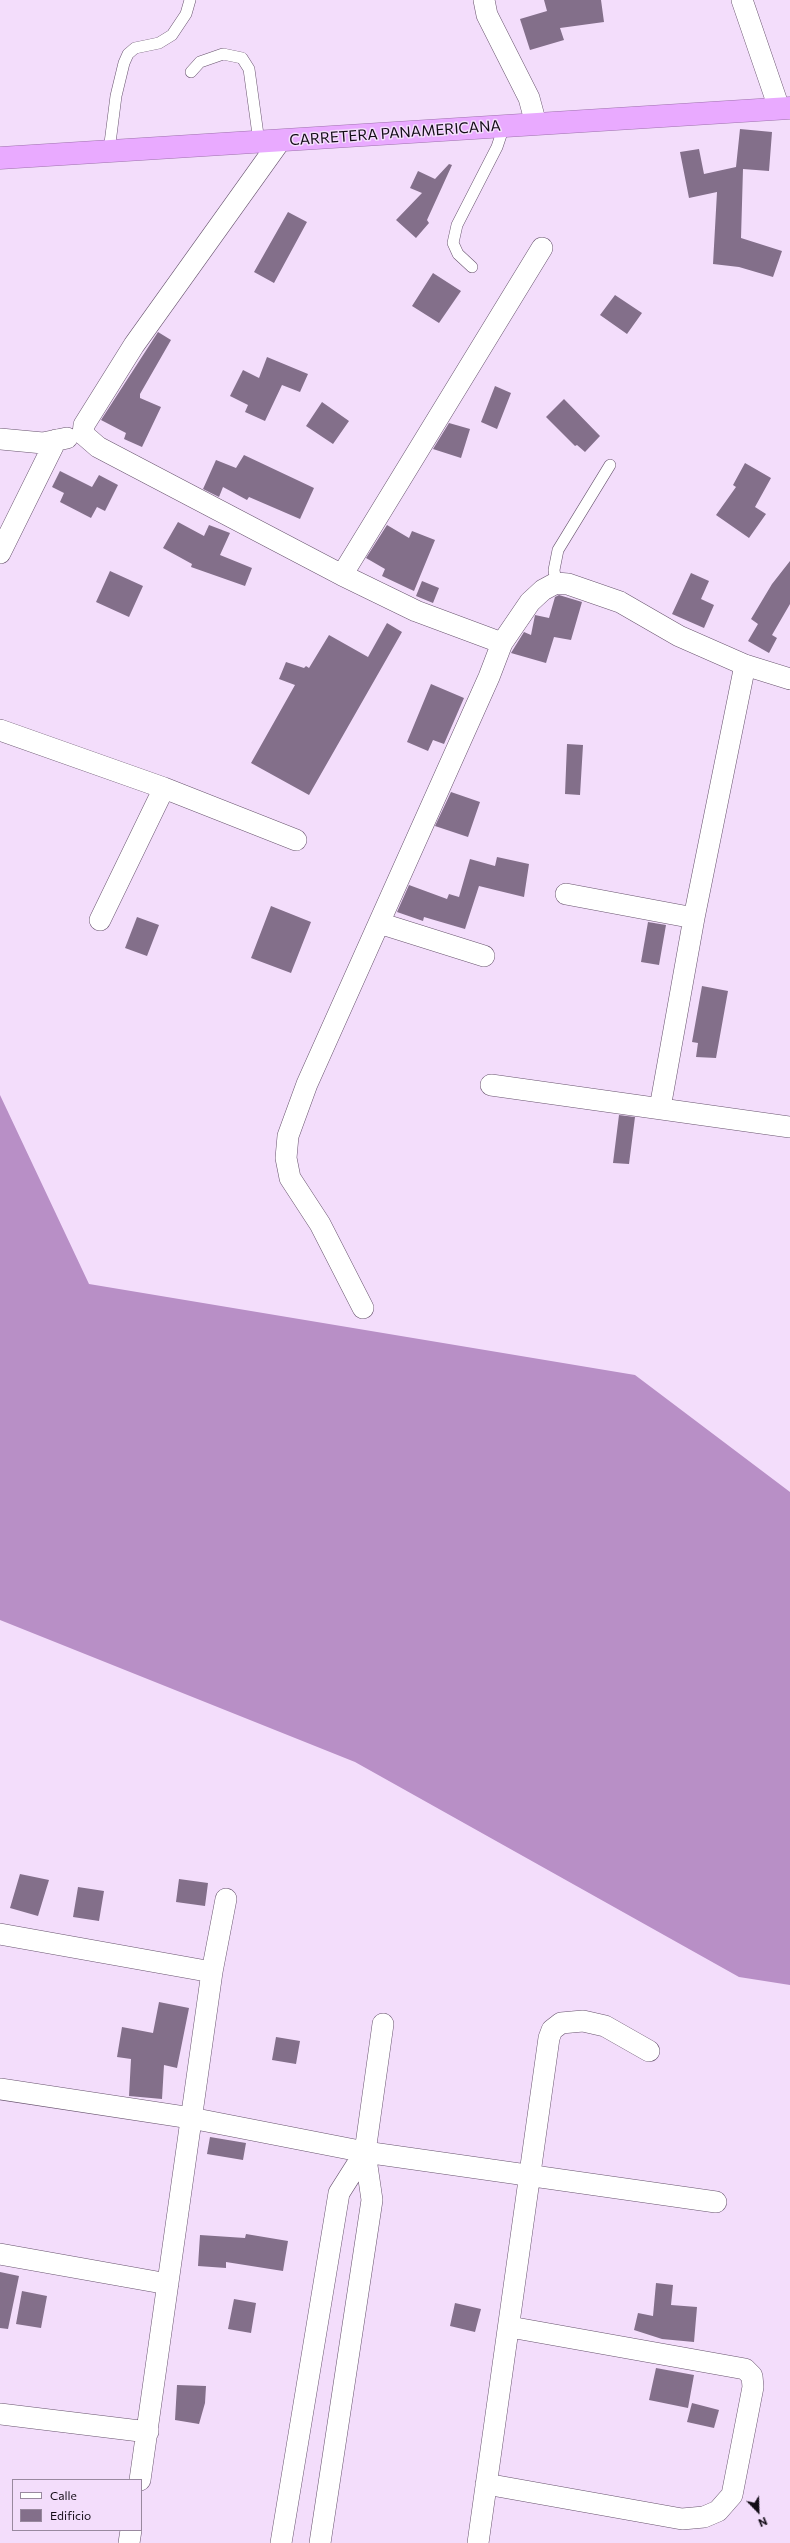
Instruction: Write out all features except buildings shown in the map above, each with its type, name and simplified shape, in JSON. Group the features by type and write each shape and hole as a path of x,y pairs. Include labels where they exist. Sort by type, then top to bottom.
{"highway":[{"name":"CARRETERA PANAMERICANA","path":"0,158 785,108"}],"street":[{"path":"484,0 487,15 527,92 536,124"},
{"path":"742,0 785,108"},
{"path":"83,434 84,425 134,345 269,141"},
{"path":"342,575 542,248"},
{"path":"0,439 32,443 56,440 83,434"},
{"path":"83,434 98,447 342,575 416,611 502,643"},
{"path":"0,553 56,440"},
{"path":"363,1308 320,1224 290,1178 286,1158 288,1136 307,1084 489,677 502,643 530,602 543,590 556,583 582,588 620,602 679,636 745,665 790,679"},
{"path":"660,1108 694,918 745,665"},
{"path":"0,730 164,788 296,840"},
{"path":"100,920 164,788"},
{"path":"566,894 694,918"},
{"path":"380,923 484,956"},
{"path":"491,1085 790,1127"},
{"path":"140,2479 212,1972 226,1899"},
{"path":"0,1934 212,1972"},
{"path":"478,2543 510,2327 549,2038 552,2030 561,2023 584,2021 605,2026 649,2051"},
{"path":"320,2543 372,2200 365,2152 383,2024"},
{"path":"0,2089 191,2118 365,2152 530,2174 716,2202"},
{"path":"282,2543 340,2193 365,2152"},
{"path":"0,2254 168,2284"},
{"path":"486,2484 682,2519 704,2517 718,2511 732,2495 753,2387 752,2376 745,2369 510,2327"},
{"path":"0,2414 148,2432"},
{"path":"129,2543 131,2531"}],"lane":[{"path":"109,151 116,96 124,63 128,54 135,48 159,43 172,35 186,14 190,0"},
{"path":"191,72 200,62 223,54 242,58 249,69 269,141"},
{"path":"472,266 458,254 453,243 457,225 497,147 504,126"},
{"path":"556,583 554,570 558,550 610,465"}],"shaded area":[{"path":"0,1095 89,1284 635,1375 790,1492 790,1985 739,1977 355,1762 0,1620"}]}
